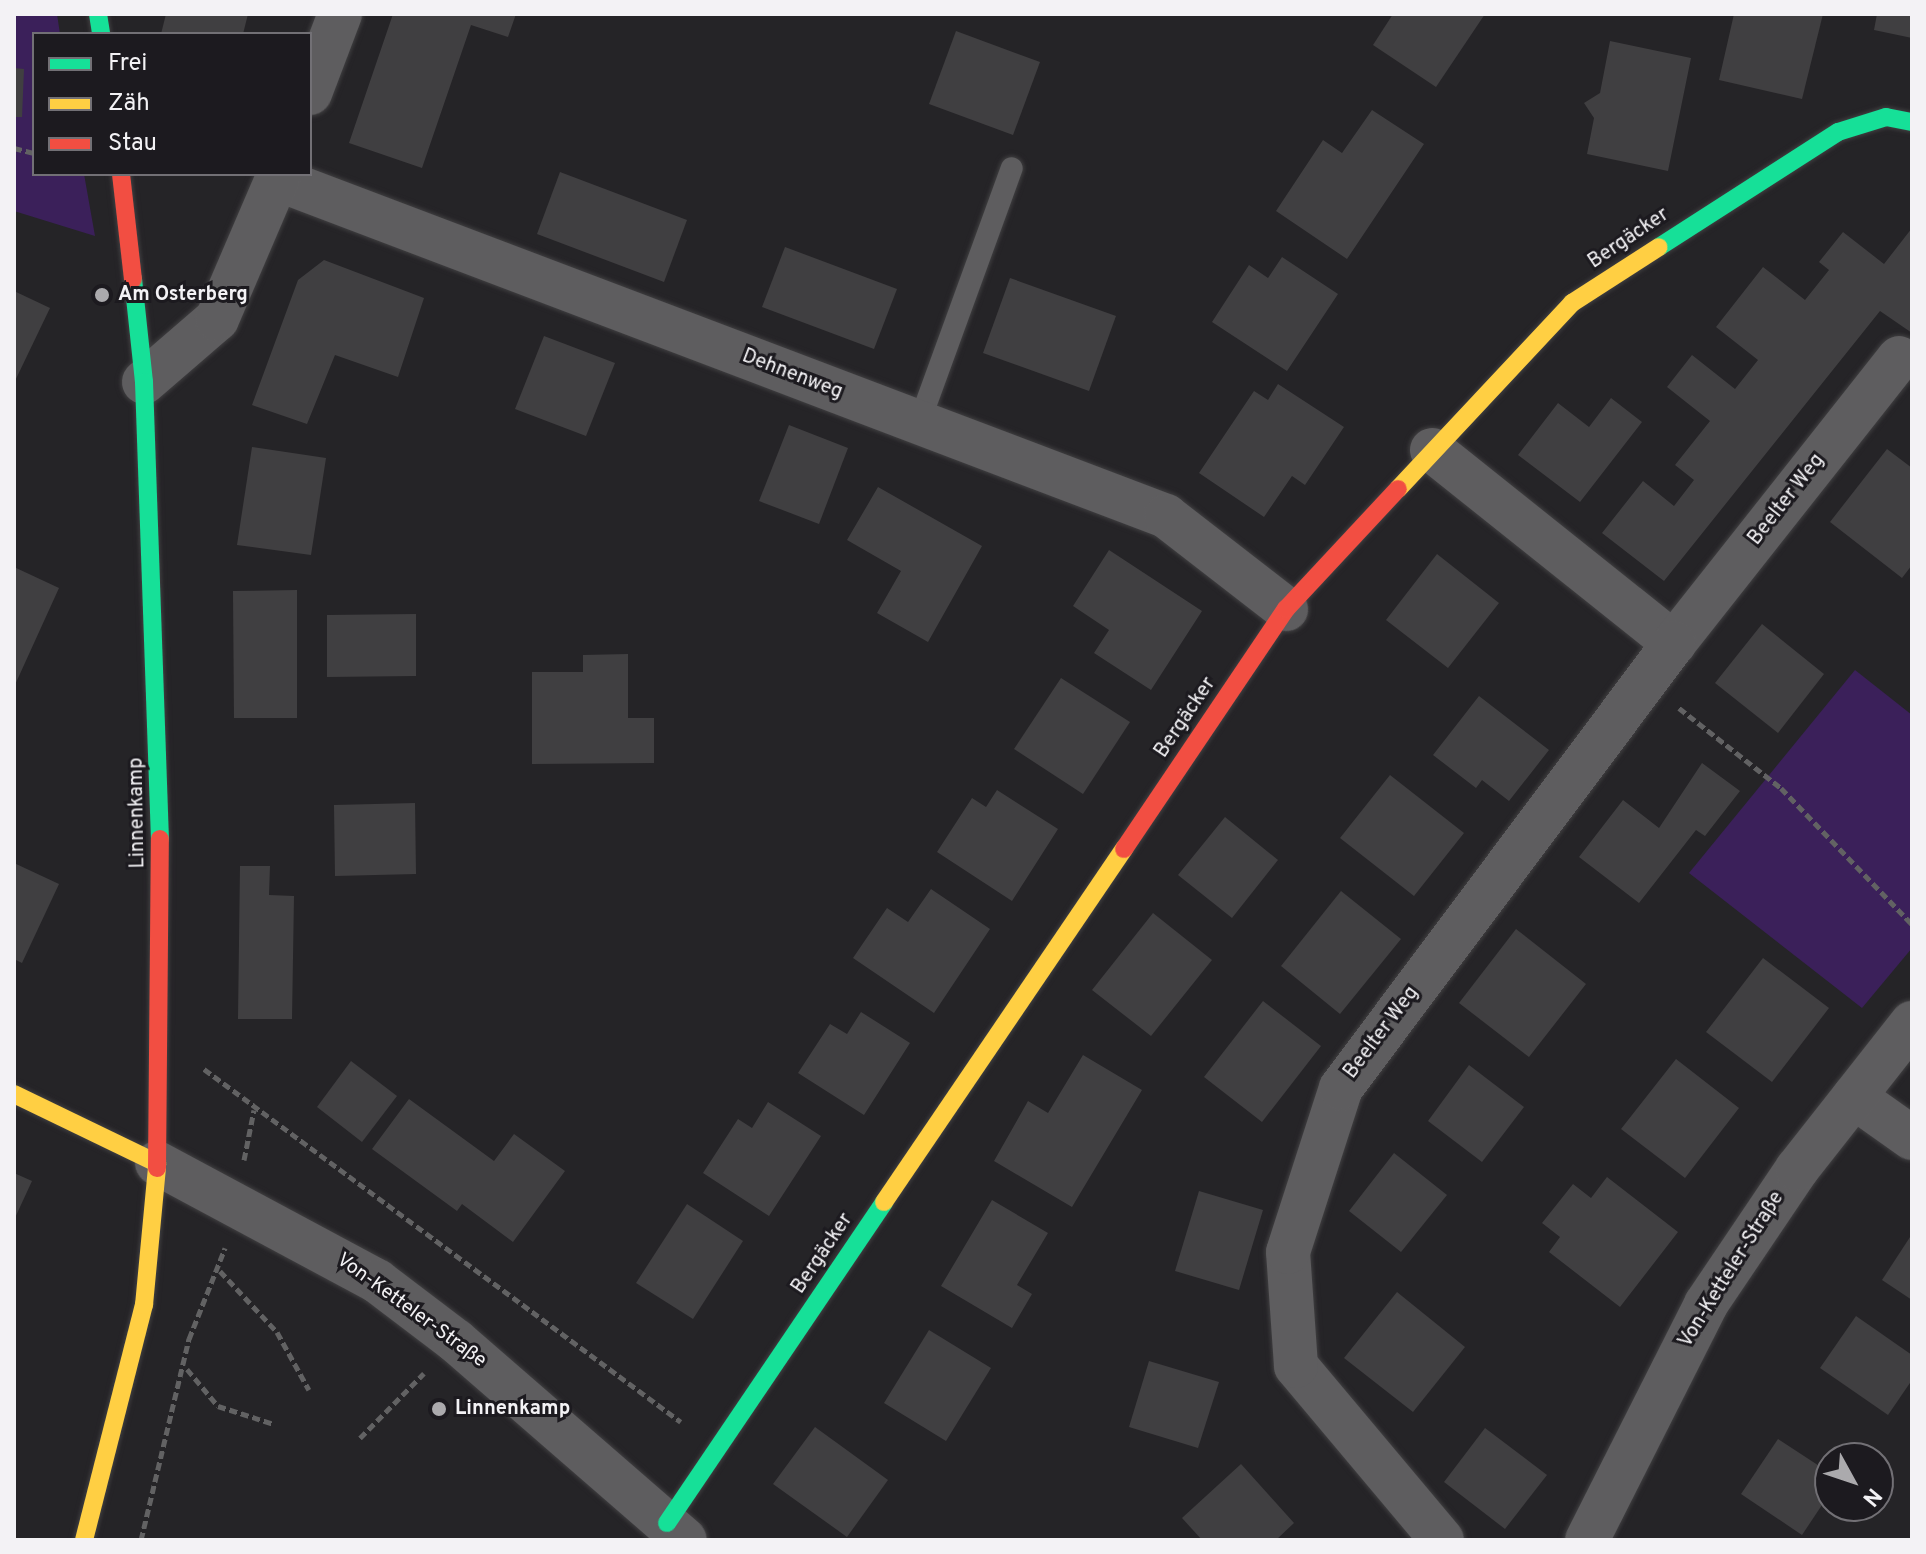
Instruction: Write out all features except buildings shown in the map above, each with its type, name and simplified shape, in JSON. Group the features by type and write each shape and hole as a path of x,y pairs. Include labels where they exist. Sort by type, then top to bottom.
{"street":[{"path":"312,88 340,14"},
{"name":"Bergäcker","path":"676,1532 718,1449 1286,609 1572,303 1838,132 1886,117 1912,122"},
{"name":"Linnenkamp","path":"84,1540 137,1344 157,1163 160,780 144,382 121,176"},
{"path":"144,382 217,319 278,176"},
{"name":"Dehnenweg","path":"278,176 1166,516 1286,609"},
{"name":"Beelter Weg","path":"1442,1540 1296,1366 1288,1252 1341,1088 1644,681 1899,358"},
{"path":"1432,450 1674,643"},
{"name":"Von-Ketteler-Straße","path":"1587,1540 1706,1304 1854,1097 1912,1023"},
{"name":"Von-Ketteler-Straße","path":"14,1094 338,1256 456,1341 676,1532"},
{"path":"1854,1097 1912,1138"}],"lane":[{"path":"919,423 1012,168"}],"path":[{"path":"1644,681 1781,788 1912,924"},
{"path":"160,1045 186,1055 718,1449"},
{"path":"141,1540 186,1368 196,1317 220,1271 277,1332 309,1390"},
{"path":"360,1438 456,1341"},
{"path":"186,1368 218,1406 274,1424"}],"shaded area":[{"path":"14,14 57,14 60,32 32,32 32,176 84,176 95,236 14,211"},
{"path":"1855,670 1912,715 1912,948 1862,1008 1689,873"}],"traffic: fast":[{"path":"98,14 101,32"},
{"path":"1659,247 1838,132 1886,117 1912,122"},
{"path":"133,279 144,382 160,839"},
{"path":"667,1523 884,1202"}],"traffic: slow":[{"path":"1398,489 1572,303 1659,247"},
{"path":"884,1202 1124,849"},
{"path":"14,1094 157,1163"},
{"path":"84,1540 144,1305 157,1168"}],"traffic: jam":[{"path":"121,176 133,279"},
{"path":"1124,849 1286,609 1398,489"},
{"path":"157,1168 160,839"}],"place":[{"name":"Am Osterberg","path":"102,295"},
{"name":"Linnenkamp","path":"439,1409"}]}
